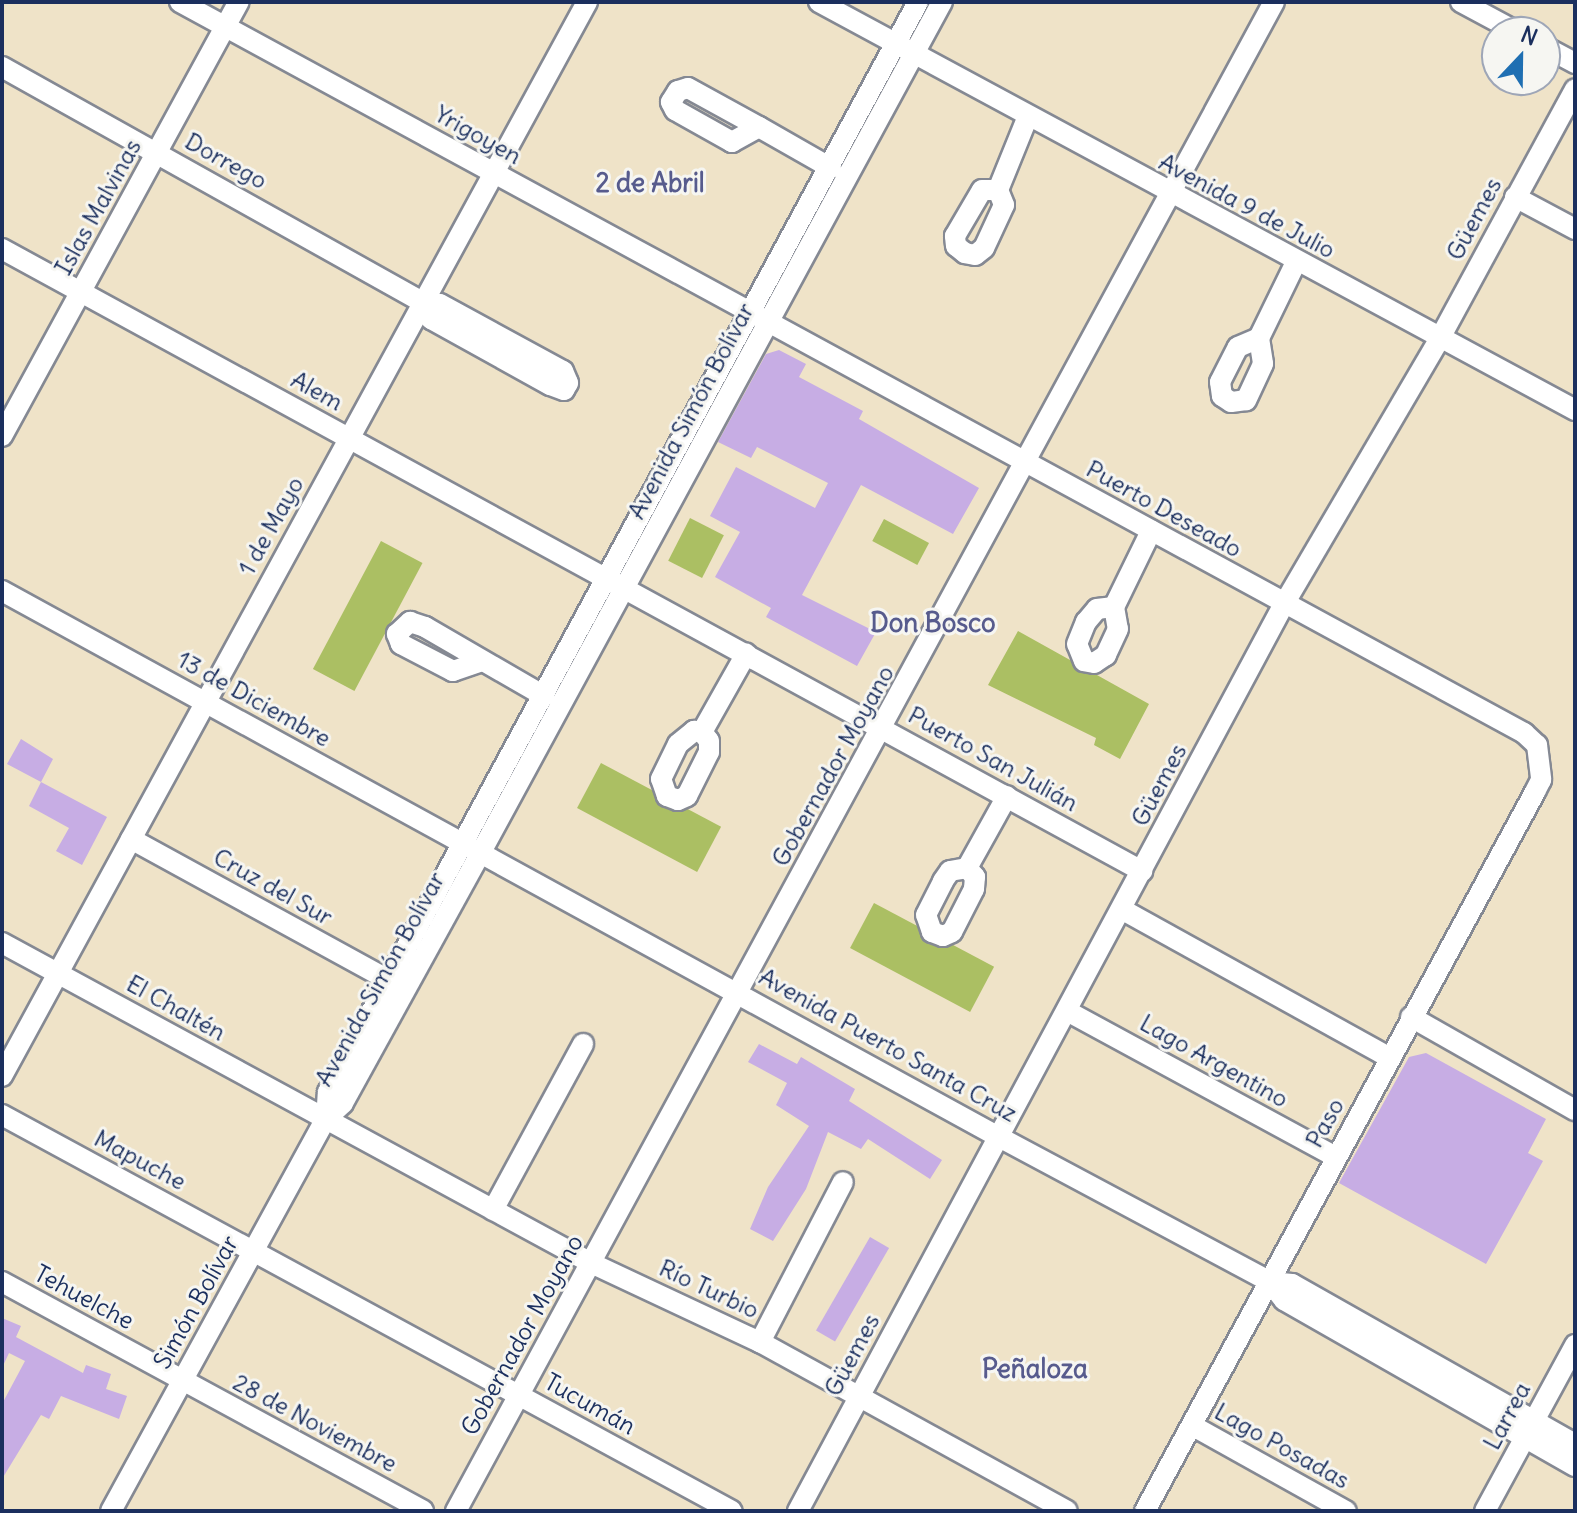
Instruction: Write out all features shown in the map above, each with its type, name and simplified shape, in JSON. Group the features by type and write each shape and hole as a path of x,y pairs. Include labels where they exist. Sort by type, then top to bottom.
{"street":[{"name":"Yrigoyen","path":"180,2 760,318"},
{"name":"Islas Malvinas","path":"2,436 239,2"},
{"name":"1 de Mayo","path":"2,1076 587,2"},
{"name":"Avenida 9 de Julio","path":"819,2 1575,410"},
{"name":"Avenida Simón Bolívar","path":"760,318 831,168 918,2"},
{"name":"Avenida Simón Bolívar","path":"326,1119 343,1103 473,847 760,318 942,2"},
{"name":"Gobernador Moyano","path":"456,1511 883,729 1274,2"},
{"path":"1461,2 1487,16"},
{"name":"Dorrego","path":"2,67 423,302 440,304 563,371 568,383 564,390 431,319 423,302"},
{"name":"Güemes","path":"798,1511 1123,910 1284,604 1440,338 1575,89"},
{"path":"998,190 1028,116"},
{"path":"759,127 831,168"},
{"path":"1515,197 1575,229"},
{"name":"Alem","path":"2,249 616,584"},
{"path":"1259,338 1296,262"},
{"name":"Puerto Deseado","path":"760,318 1524,733 1542,758"},
{"path":"1114,607 1151,531"},
{"name":"Avenida Simón Bolívar","path":"326,1119 328,1092 390,981 473,847 544,696 616,584"},
{"name":"Puerto San Julián","path":"616,584 1142,871"},
{"name":"13 de Diciembre","path":"2,591 473,847"},
{"path":"702,732 746,654"},
{"path":"482,661 544,696"},
{"name":"Paso","path":"1145,1511 1535,792 1542,758"},
{"path":"967,868 1007,796"},
{"name":"Cruz del Sur","path":"131,839 390,981"},
{"name":"Avenida Puerto Santa Cruz","path":"473,847 999,1137 1270,1282 1284,1300 1529,1429 1575,1444"},
{"path":"1123,910 1390,1058"},
{"name":"El Chaltén","path":"2,943 326,1119"},
{"name":"Lago Argentino","path":"1067,1011 1336,1157"},
{"path":"1411,1017 1575,1110"},
{"path":"493,1210 583,1044"},
{"name":"Mapuche","path":"2,1115 254,1250"},
{"name":"Río Turbio","path":"326,1119 591,1263 760,1342 1067,1511"},
{"name":"Simón Bolívar","path":"111,1511 326,1119"},
{"path":"760,1342 843,1182"},
{"name":"Tucumán","path":"254,1250 732,1511"},
{"name":"Tehuelche","path":"2,1282 183,1380"},
{"name":"Larrea","path":"1485,1511 1575,1345"},
{"name":"28 de Noviembre","path":"183,1380 423,1511"},
{"name":"Lago Posadas","path":"1193,1426 1346,1511"},
{"name":"Avenida Puerto Santa Cruz","path":"1529,1429 1575,1466"}],"green space":[{"path":"690,518 724,535 702,578 668,561"},
{"path":"884,519 929,543 917,565 872,541"},
{"path":"381,541 422,563 354,691 313,669"},
{"path":"1018,631 1149,704 1120,759 1094,745 1096,738 988,685"},
{"path":"601,763 721,827 697,872 577,808"},
{"path":"874,903 994,967 970,1012 850,948"}],"building":[{"path":"779,350 806,364 799,377 863,411 859,419 979,488 953,534 861,485 802,595 876,632 857,666 766,617 771,608 715,577 740,532 710,516 736,467 815,508 828,483 757,447 751,458 718,442 766,354"},
{"path":"21,739 53,759 41,782 7,764"},
{"path":"41,782 107,817 82,865 56,851 69,828 29,806"},
{"path":"759,1044 797,1064 801,1057 855,1089 849,1101 942,1160 930,1179 868,1139 861,1149 828,1132 806,1189 773,1241 750,1229 768,1187 809,1126 776,1105 787,1083 748,1062"},
{"path":"1426,1053 1546,1119 1528,1153 1543,1161 1486,1264 1339,1183 1409,1057"},
{"path":"870,1237 889,1248 835,1342 816,1331"},
{"path":"2,1318 21,1326 16,1337 83,1373 86,1365 111,1374 106,1389 127,1396 119,1419 61,1396 49,1419 41,1415 2,1479 2,1404 25,1361 9,1353 2,1368"}],"district":[{"name":"2 de Abril","path":"650,183"},
{"name":"Don Bosco","path":"933,623"},
{"name":"Peñaloza","path":"1035,1369"}]}
